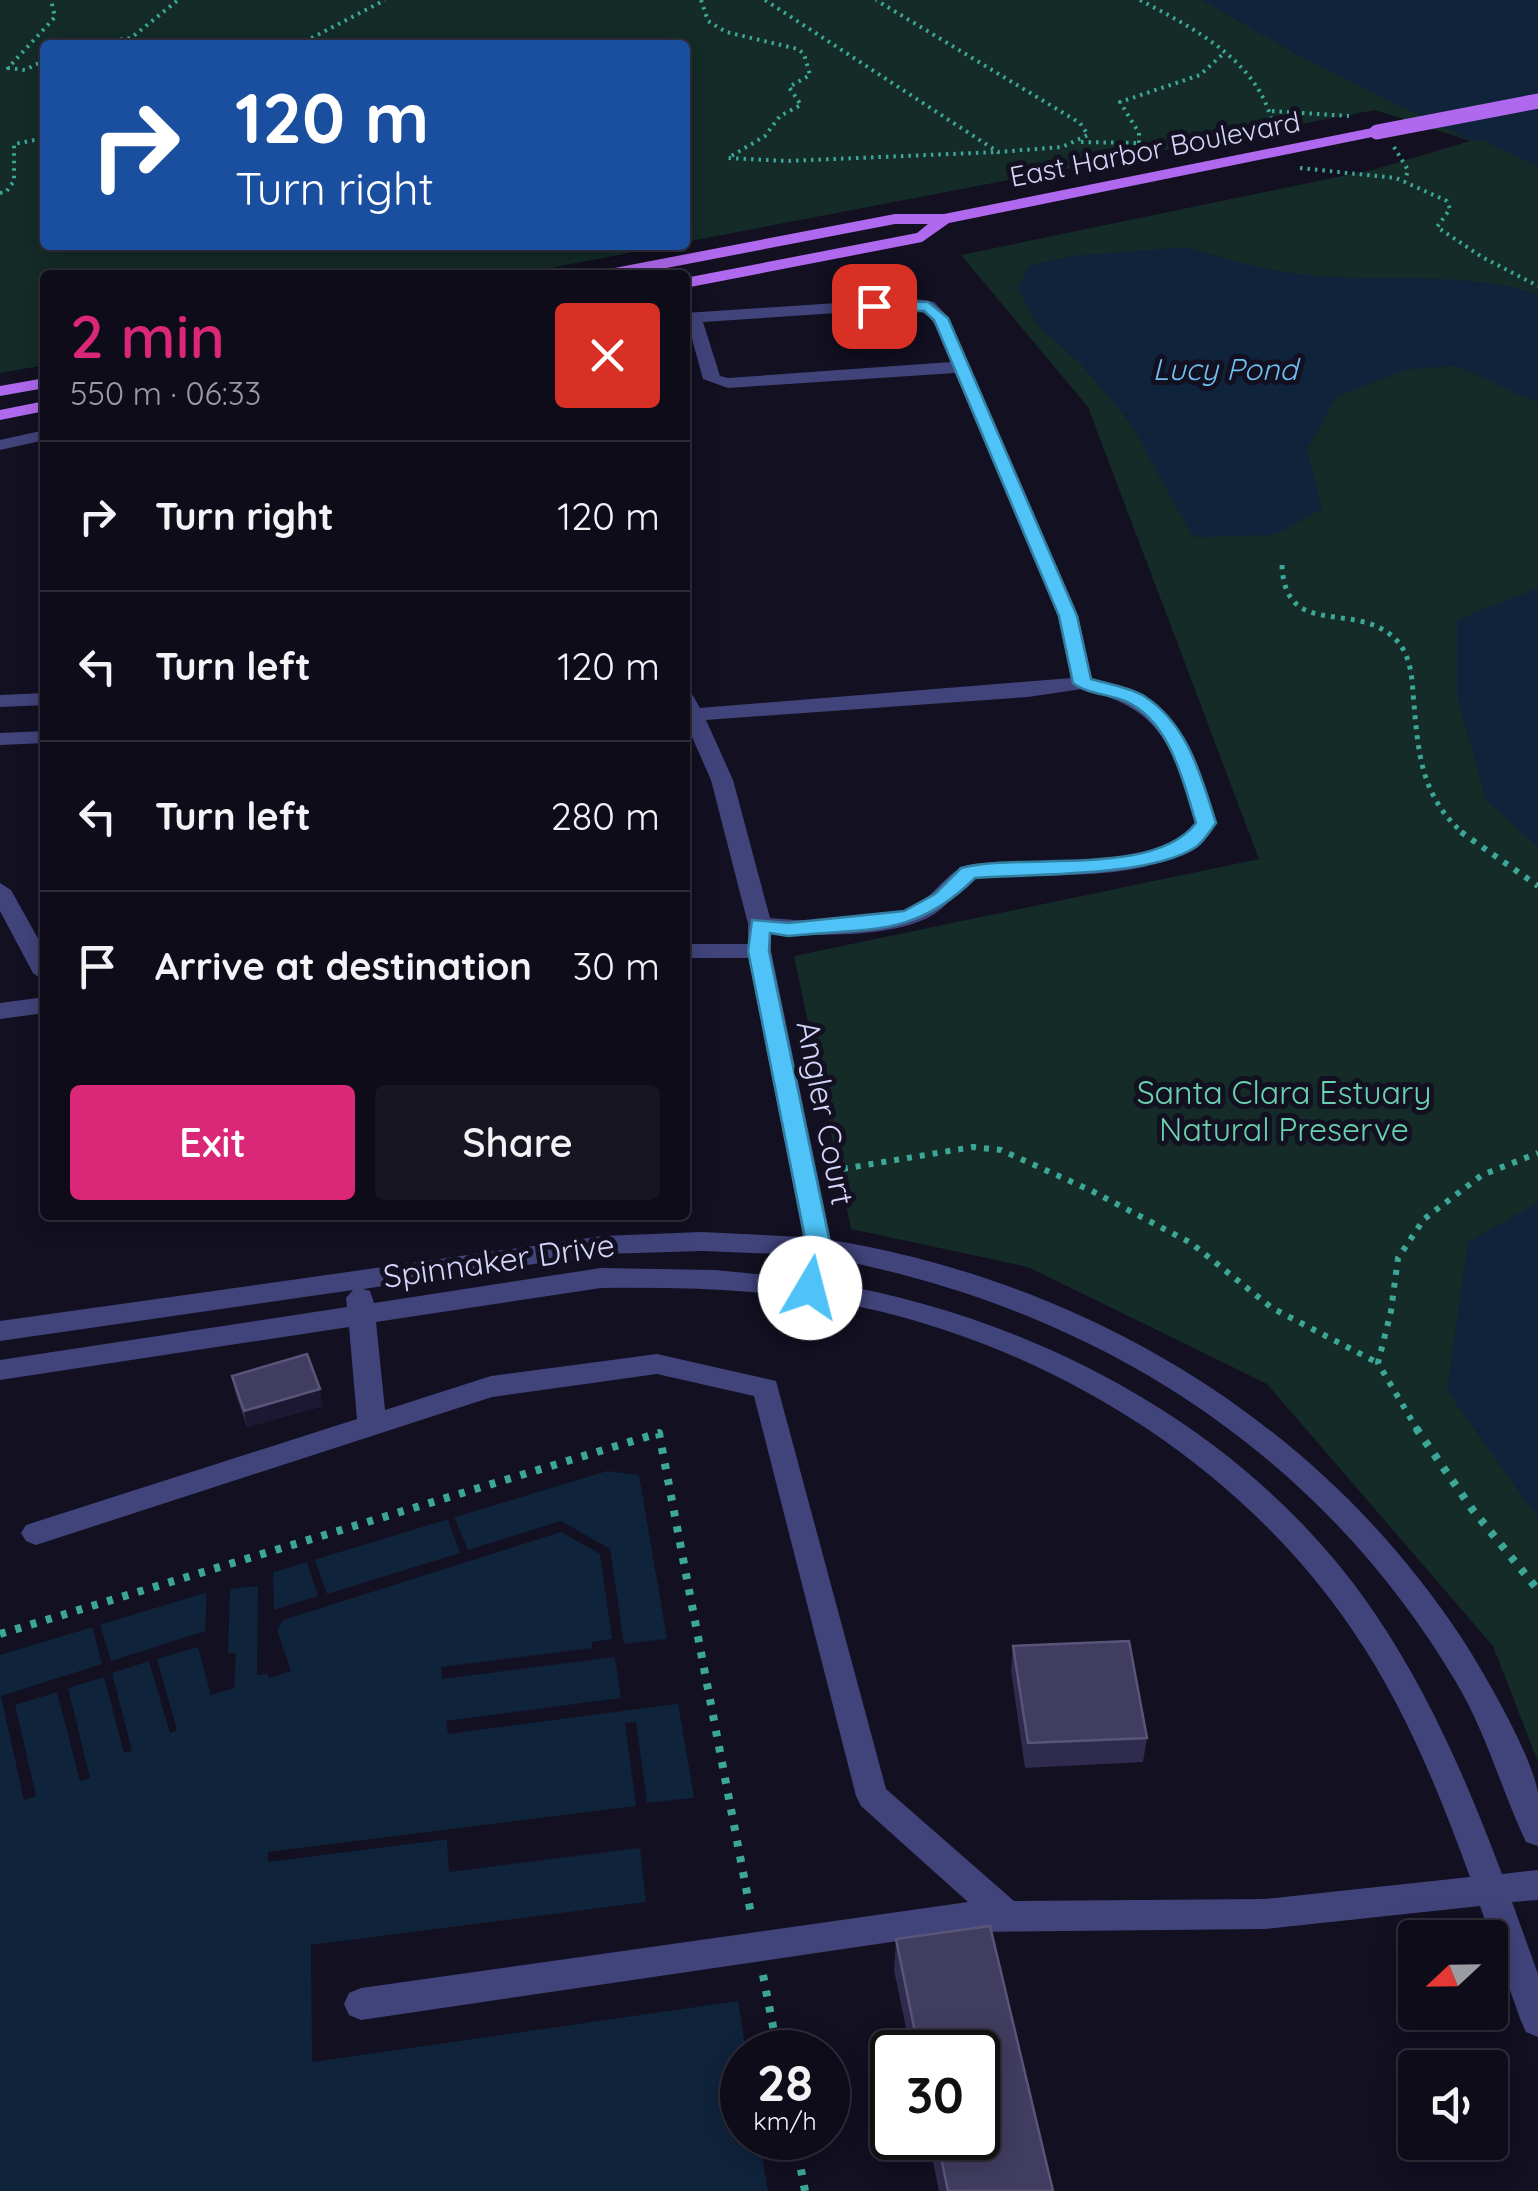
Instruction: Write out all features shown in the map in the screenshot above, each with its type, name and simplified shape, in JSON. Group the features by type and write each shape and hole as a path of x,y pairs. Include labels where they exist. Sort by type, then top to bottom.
{"main road":[{"name":"East Harbor Boulevard","path":"630,270 895,219 944,219 1538,101"},
{"name":"East Harbor Boulevard","path":"690,282 922,238 944,219"},
{"path":"0,392 40,384"},
{"path":"0,415 40,407"}],"street":[{"path":"690,318 911,304 928,306 941,318 1068,616 1082,683"},
{"path":"690,321 712,378 728,383 960,367"},
{"path":"0,445 40,437"},
{"path":"690,707 1028,691 1082,683 1134,698 1166,723 1191,774 1206,823 1192,841 1168,853 1127,861 969,872 942,899 908,918 788,930 760,924"},
{"path":"0,701 40,699"},
{"name":"Angler Court","path":"690,711 722,780 760,924 759,951 819,1248 810,1288"},
{"path":"0,740 40,737"},
{"path":"0,890 40,963"},
{"path":"690,951 759,951"},
{"path":"0,1012 40,1007"},
{"name":"Spinnaker Drive","path":"0,1331 602,1244 686,1240 819,1248 864,1255 978,1284 1038,1307 1164,1369 1268,1442 1356,1522 1438,1626 1468,1675 1538,1832"},
{"name":"Spinnaker Drive","path":"0,1370 601,1278 686,1276 810,1288 903,1307 1019,1346 1131,1405 1238,1482 1304,1545 1379,1644 1406,1691 1447,1778 1538,2021"},
{"path":"358,1278 372,1426"},
{"path":"36,1533 491,1387 656,1364 766,1388 872,1796 1008,1917"},
{"path":"361,2004 757,1944 959,1918 1264,1914 1538,1885"}],"path":[{"path":"40,62 25,70 8,68 55,17 56,7 51,0"},
{"path":"117,40 131,38 178,0"},
{"path":"308,40 385,0"},
{"path":"701,0 708,21 726,32 798,49 810,70 810,75 790,87 802,105 780,116 765,136 728,158 787,161 1040,151 1080,142 1140,143"},
{"path":"765,0 999,152"},
{"path":"876,0 1080,123 1088,135 1080,142"},
{"path":"1140,0 1190,26 1251,78 1272,111 1274,138"},
{"path":"1170,174 1140,143 1139,133 1120,102 1200,75 1223,54"},
{"path":"1272,111 1364,117"},
{"path":"0,193 6,192 14,181 14,144 40,139"},
{"path":"1395,140 1398,158 1408,170 1406,181"},
{"path":"1323,172 1406,181 1447,201 1449,214 1437,227 1482,257 1538,286"},
{"path":"1282,565 1279,583 1284,599 1296,608 1351,617 1391,633 1411,671 1420,771 1430,797 1451,824 1475,844 1538,886"},
{"path":"804,1176 973,1146 1002,1150 1092,1191 1191,1244 1272,1308 1378,1363 1412,1427 1469,1511 1538,1590"},
{"path":"1378,1363 1391,1311 1398,1258 1424,1219 1482,1175 1538,1153"},
{"path":"0,1634 659,1433 774,2030"},
{"path":"799,2160 805,2191"}],"green space":[{"name":"Santa Clara Estuary Natural Preserve","path":"0,0 1538,0 1538,1762 1493,1646 1267,1384 1028,1267 851,1229 794,956 1259,859 1088,407 961,255 1376,169 1470,141 1375,110 690,241 690,40 40,40 40,250 644,250 540,270 40,270 40,366 0,373"}],"water":[{"path":"1202,0 1538,0 1538,166 1481,140 1472,141 1303,58"},
{"name":"Lucy Pond","path":"1189,247 1300,274 1456,280 1538,294 1538,403 1457,366 1408,369 1336,397 1307,450 1322,509 1273,535 1193,537 1131,424 1081,364 1039,327 1017,288 1030,265 1073,256"},
{"path":"1538,588 1538,847 1486,800 1457,696 1457,620"},
{"path":"1538,1203 1538,1518 1447,1391 1468,1242"},
{"path":"607,1471 639,1475 696,1808 447,1839 449,1872 640,1848 646,1902 311,1945 312,2062 738,2001 743,2030 720,2030 720,2160 763,2160 768,2191 0,2191 0,1655"}],"pier":[{"path":"452,1512 468,1550 561,1521 610,1549 624,1644 672,1638 683,1703 448,1734 446,1721 621,1698 615,1657 442,1679 441,1667 592,1648 592,1642 612,1639 600,1554 561,1532 283,1620 277,1630 291,1671 269,1678 268,1674 257,1675 258,1586 230,1589 228,1653 236,1653 234,1688 211,1695 198,1647 157,1659 177,1730 170,1733 149,1661 112,1673 132,1751 124,1753 104,1677 68,1688 90,1778 80,1781 57,1692 15,1705 36,1796 24,1800 1,1696 102,1664 91,1622 99,1620 111,1661 205,1631 207,1587 273,1567 274,1610 318,1596 305,1557 313,1555 327,1594 460,1553 446,1514"},
{"path":"636,1722 647,1803 699,1797 701,1807 268,1862 268,1852 636,1806 625,1723"}],"building":[{"path":"307,1354 320,1389 244,1411 232,1376"},
{"path":"1129,1641 1147,1738 1028,1743 1013,1646"},
{"path":"990,1926 1053,2191 948,2191 942,2160 1000,2160 1000,2030 915,2030 896,1939"}],"route":[{"path":"810,1288 819,1248 759,951 760,924 788,930 908,918 942,899 969,872 1127,861 1168,853 1192,841 1206,823 1191,774 1166,723 1134,698 1082,683 1068,616 941,318 928,306 874,306"}]}
